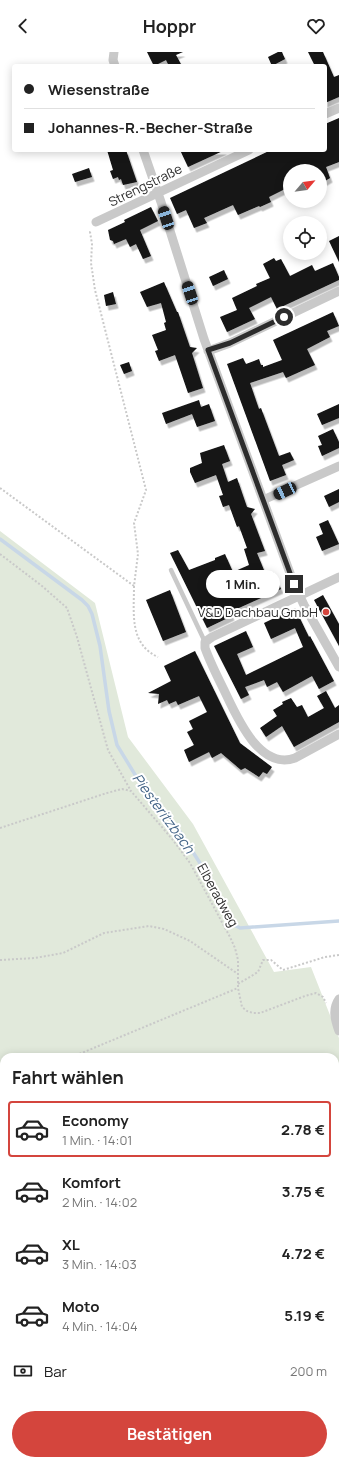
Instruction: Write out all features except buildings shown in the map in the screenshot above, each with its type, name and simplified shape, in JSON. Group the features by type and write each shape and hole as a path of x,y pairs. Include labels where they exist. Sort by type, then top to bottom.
{"street":[{"path":"114,52 113,60 114,64"},
{"path":"327,113 339,108"},
{"path":"144,152 158,192 208,350 299,596 339,667"},
{"name":"Strengstraße","path":"96,222 244,152"},
{"path":"208,350 230,343 339,291"},
{"path":"263,500 339,466"},
{"path":"339,577 212,637 205,642 207,655 242,727 256,743 274,758 288,760 339,734"},
{"path":"339,999 336,1003 334,1016 339,1031"}],"lane":[{"path":"171,570 205,642"}],"path":[{"path":"96,222 90,232 92,244 91,263 95,290 146,490 134,523 138,554 134,586 136,632 141,644 151,654 158,657"},
{"path":"0,488 134,586"},
{"name":"Elberadweg","path":"0,554 42,586 67,608 77,637 108,750 131,791 173,840 190,863 230,937 238,960 238,988 242,1007 247,1012 253,1014 267,1012 316,993 323,997 334,1016"},
{"path":"0,828 122,789 131,791"},
{"path":"0,960 35,958 63,953 104,933 149,926 164,929 190,941 238,974"},
{"path":"238,984 258,972 263,960 271,960 282,970 325,957 339,955"},
{"path":"82,1053 238,988"}],"shaded area":[{"path":"0,531 95,603 128,737 193,824 274,972 311,967 339,1038 339,1053 0,1053"}],"waterway":[{"name":"Piesteritzbach","path":"0,539 88,606 92,614 100,646 109,711 117,745 145,791 177,827 212,882 232,924 240,928 339,921"}],"place":[{"name":"V&D Dachbau GmbH","path":"326,612"}],"route":[{"path":"284,317 230,343 208,350 294,584"}]}
